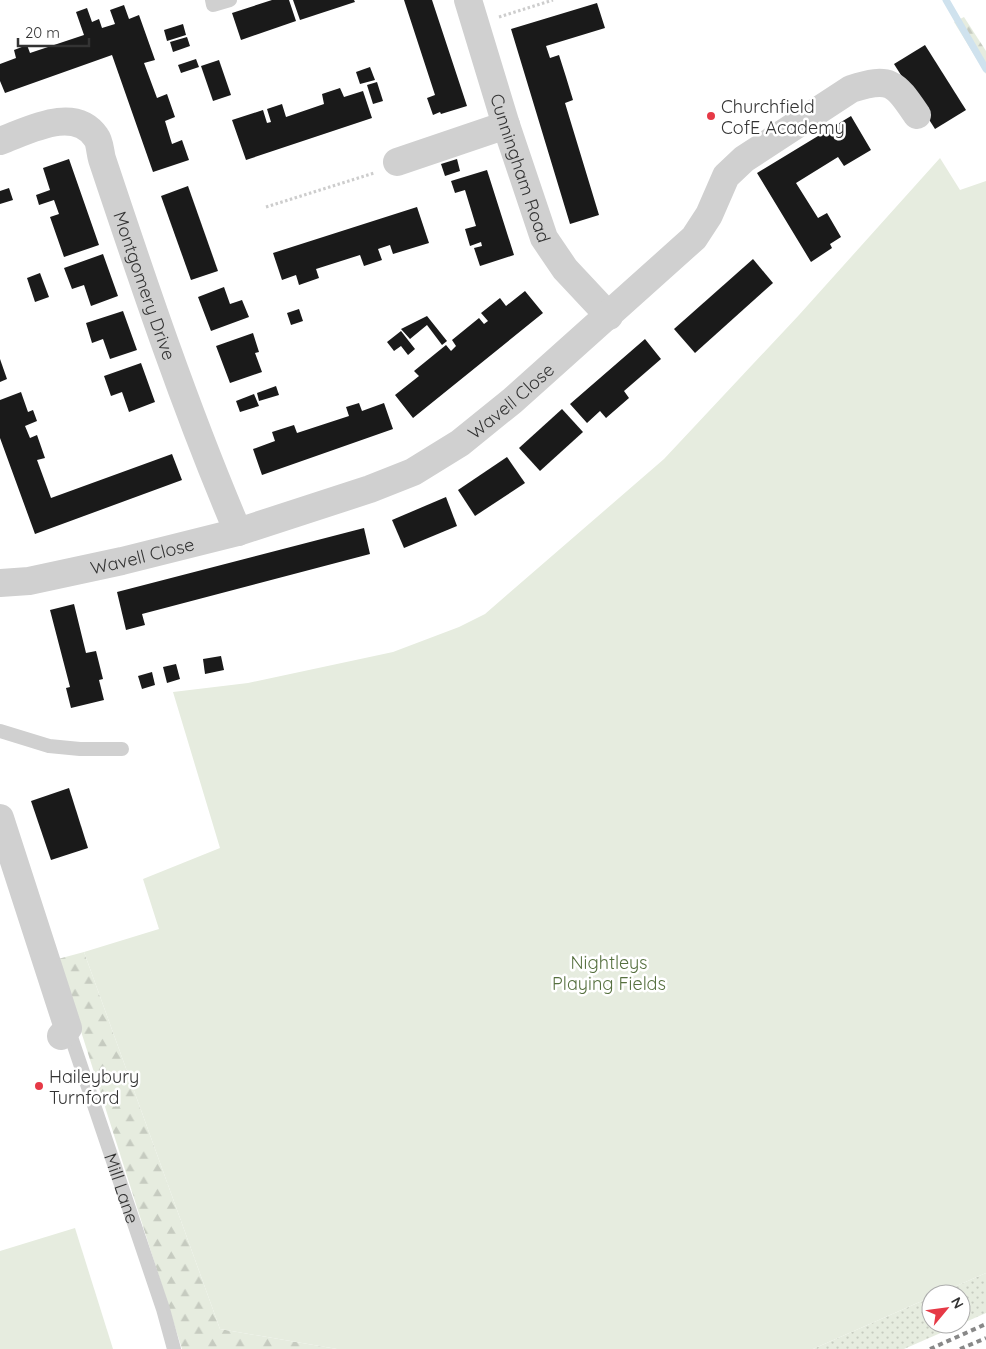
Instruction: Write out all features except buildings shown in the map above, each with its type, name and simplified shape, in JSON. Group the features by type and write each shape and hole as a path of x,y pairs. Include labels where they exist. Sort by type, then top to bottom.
{"street":[{"name":"Cunningham Road","path":"471,12 544,238 566,269 609,316"},
{"name":"Wavell Close","path":"0,583 28,581 85,569 238,532 351,496 413,472 460,443 512,401 694,238 709,215 726,176 744,159 851,89 871,82 888,82 901,93 917,115"},
{"name":"Montgomery Drive","path":"0,141 63,121 83,124 97,138 102,159 159,330 206,456 238,532"},
{"path":"397,162 506,125"},
{"name":"Mill Lane","path":"0,818 65,1032"}],"lane":[{"path":"212,0 213,5 230,0"},
{"path":"0,731 49,746 80,749 122,749"},
{"name":"Mill Lane","path":"65,1032 163,1309 174,1349"}],"path":[{"path":"471,12 553,0"},
{"path":"266,207 382,170 397,162"}],"green space":[{"path":"964,17 986,51 986,74 954,22"},
{"name":"Nightleys Playing Fields","path":"940,158 960,190 986,181 986,1273 961,1284 921,1284 921,1301 813,1349 337,1349 220,1329 84,952 159,929 143,879 220,848 173,692 248,683 393,652 459,627 485,614 664,459 799,315"},
{"path":"84,952 220,1329 337,1349 182,1349 58,959"},
{"path":"75,1228 113,1349 0,1349 0,1251"},
{"path":"986,1273 986,1313 971,1320 971,1284 961,1284"},
{"path":"921,1301 921,1334 938,1334 904,1349 813,1349"}],"waterway":[{"path":"946,0 986,69"}],"railway":[{"path":"930,1349 986,1324"},
{"path":"960,1349 986,1338"}],"place":[{"name":"Churchfield CofE Academy","path":"711,116"},
{"name":"Haileybury Turnford","path":"39,1086"}]}
